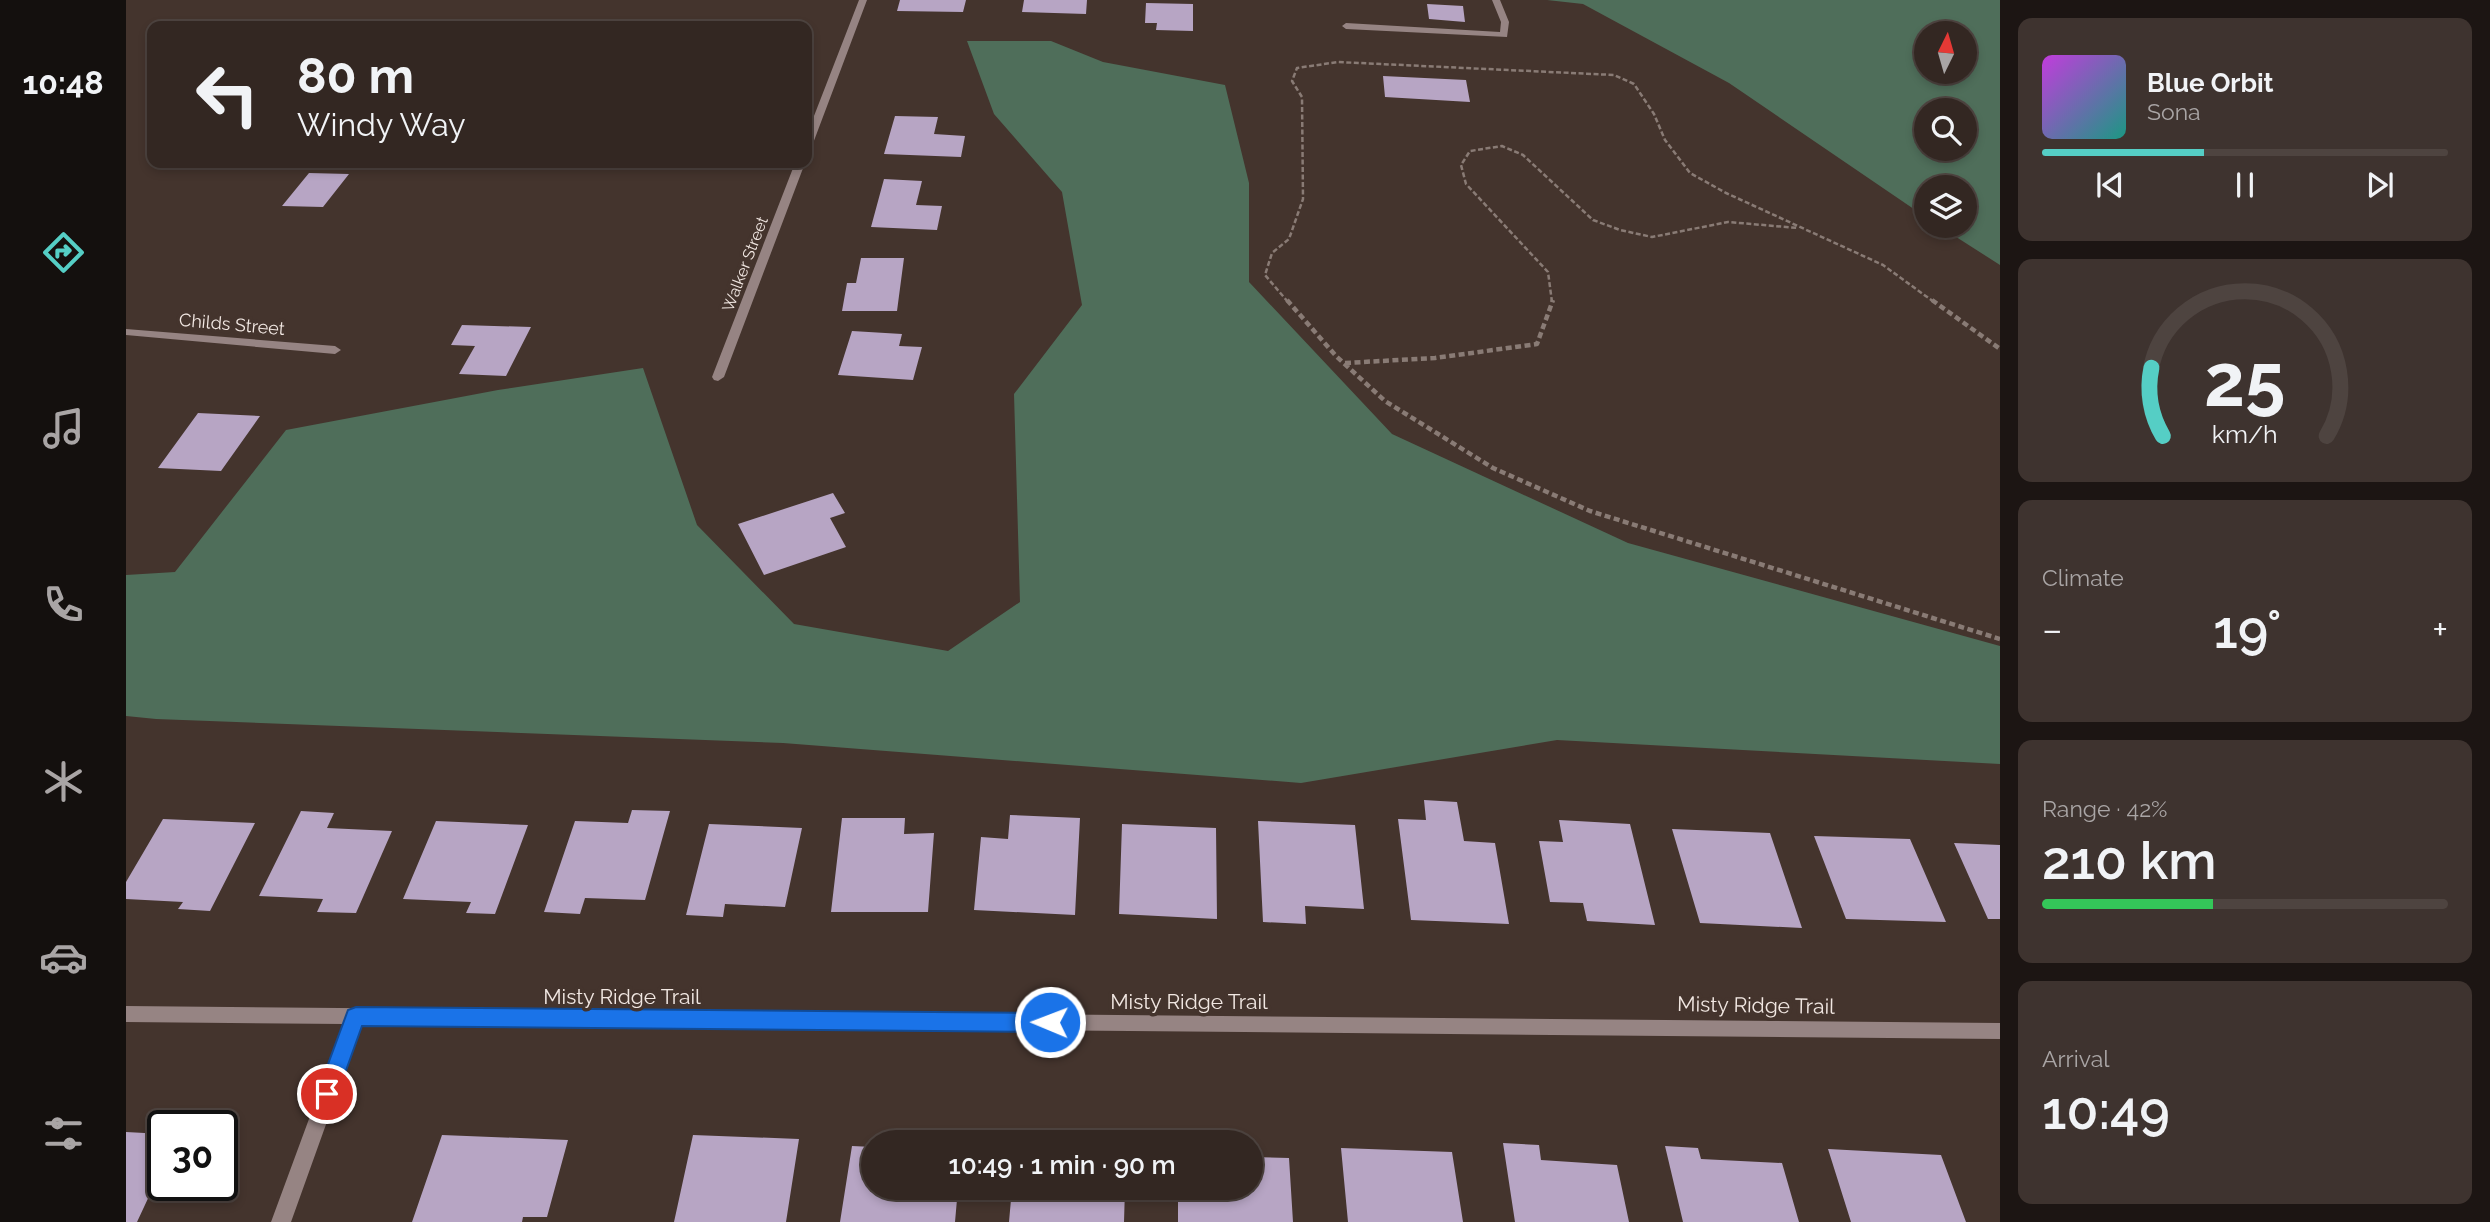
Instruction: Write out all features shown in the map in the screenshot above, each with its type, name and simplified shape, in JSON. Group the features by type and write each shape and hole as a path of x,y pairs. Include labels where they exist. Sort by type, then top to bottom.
{"street":[{"path":"812,133 863,0"},
{"path":"1346,26 1504,35 1505,22 1496,0"},
{"name":"Walker Street","path":"718,377 798,168"},
{"name":"Childs Street","path":"126,332 335,350"},
{"name":"Misty Ridge Trail","path":"126,1014 2000,1031"},
{"path":"281,1222 356,1017"}],"path":[{"path":"2000,349 1883,265 1726,193 1690,173 1669,147 1654,114 1634,84 1614,75 1338,62 1297,68 1292,81 1302,97 1303,199 1289,239 1272,253 1265,275 1344,363 1385,401 1493,468 1590,511 2000,639"},
{"path":"1344,363 1436,358 1537,344 1553,299 1549,272 1466,184 1461,165 1470,151 1502,146 1524,155 1593,220 1620,230 1652,237 1728,222 1802,228"}],"green space":[{"path":"1547,0 2000,0 2000,265 1958,238 1977,238 1977,175 1914,175 1914,209 1729,83 1583,4"},
{"path":"967,41 1051,41 1103,62 1225,85 1249,183 1249,282 1392,434 1628,543 2000,646 2000,764 1557,740 1301,783 783,743 126,716 126,575 175,572 286,430 498,390 643,368 697,525 794,624 948,651 1020,602 1014,394 1082,305 1062,192 994,114"}],"building":[{"path":"900,0 966,0 963,12 897,11"},
{"path":"1024,0 1087,0 1086,14 1022,12"},
{"path":"1146,3 1193,4 1193,31 1156,30 1157,23 1145,23"},
{"path":"1427,4 1463,6 1465,22 1429,19"},
{"path":"1383,76 1466,80 1470,102 1385,97"},
{"path":"895,116 938,117 934,134 965,136 961,157 884,154"},
{"path":"309,173 349,174 323,207 282,206"},
{"path":"884,179 922,181 916,205 942,206 937,230 871,227"},
{"path":"861,258 904,258 897,311 842,311 847,283 856,283"},
{"path":"462,325 531,327 506,376 459,374 475,346 451,345"},
{"path":"852,331 902,334 899,346 922,347 913,380 838,375"},
{"path":"198,413 260,416 221,471 158,468"},
{"path":"833,493 845,513 830,518 846,547 764,575 738,524"},
{"path":"1424,800 1457,802 1464,841 1495,843 1509,924 1411,920 1398,819 1426,820"},
{"path":"632,810 670,811 645,900 585,898 580,914 544,912 575,821 628,823"},
{"path":"301,811 334,813 327,828 392,831 356,913 317,912 323,899 259,896"},
{"path":"1010,815 1080,818 1075,915 974,910 981,837 1008,839"},
{"path":"842,818 905,818 904,834 934,833 928,912 831,912"},
{"path":"163,819 255,823 210,911 178,909 183,902 126,899 126,882"},
{"path":"1559,820 1630,824 1655,925 1587,921 1583,903 1550,902 1539,841 1563,842"},
{"path":"436,821 528,825 495,914 466,913 471,902 403,899"},
{"path":"1258,821 1355,825 1364,909 1305,906 1306,924 1263,922"},
{"path":"709,824 802,828 785,907 725,904 723,917 686,915"},
{"path":"1122,824 1216,828 1217,919 1119,914"},
{"path":"1672,829 1770,833 1802,928 1700,923"},
{"path":"1814,836 1910,839 1946,922 1846,919"},
{"path":"1954,843 2000,845 2000,919 1988,919"},
{"path":"126,1132 147,1133 147,1201 137,1222 126,1222"},
{"path":"442,1135 568,1140 547,1217 523,1217 522,1222 412,1222"},
{"path":"693,1135 799,1139 786,1222 674,1222"},
{"path":"1503,1143 1539,1145 1541,1160 1617,1165 1629,1222 1515,1222"},
{"path":"852,1146 861,1146 861,1200 957,1200 955,1222 840,1222"},
{"path":"1665,1146 1698,1148 1701,1159 1782,1163 1799,1222 1683,1222"},
{"path":"1341,1148 1452,1152 1463,1222 1348,1222"},
{"path":"1828,1149 1941,1155 1966,1222 1851,1222"},
{"path":"1263,1157 1289,1158 1293,1222 1178,1222 1178,1200 1263,1200"},
{"path":"1011,1200 1125,1200 1124,1222 1009,1222"}],"route":[{"path":"327,1094 356,1017 1050,1022"}]}
